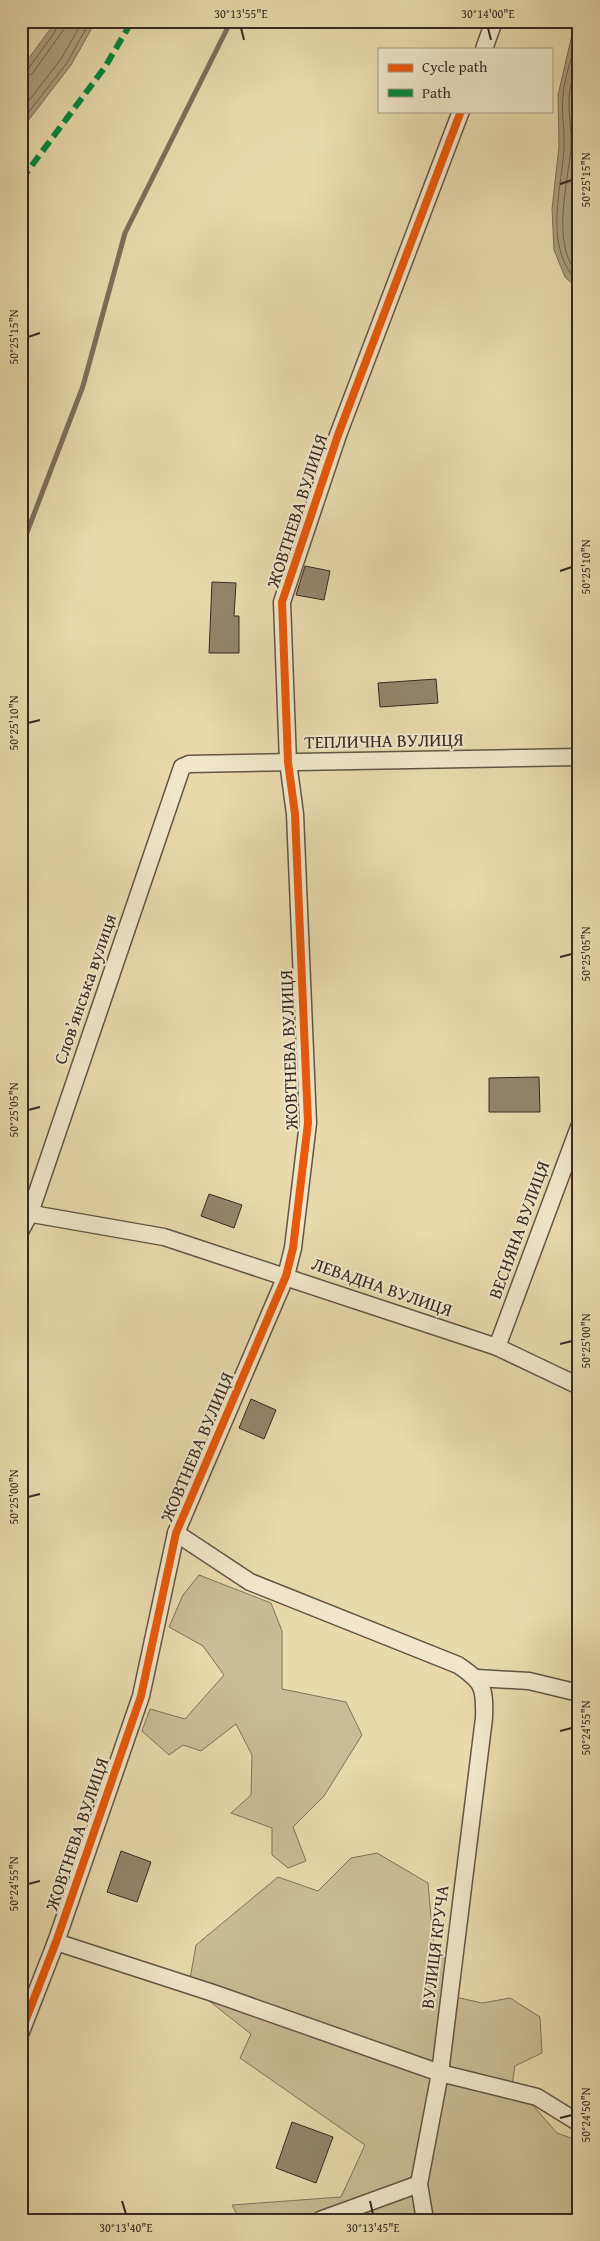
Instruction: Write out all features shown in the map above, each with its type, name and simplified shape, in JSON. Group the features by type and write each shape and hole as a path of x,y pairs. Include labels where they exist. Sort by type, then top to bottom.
{"street":[{"path":"484,48 494,21"},
{"name":"ЖОВТНЕВА ВУЛИЦЯ","path":"21,2032 56,1942 140,1696 176,1533 286,1276 293,1248 308,1123 295,814 288,762 282,602 338,435 460,112"},
{"name":"ТЕПЛИЧНА ВУЛИЦЯ","path":"190,764 579,757"},
{"name":"Словʼянська вулиця","path":"21,1230 179,774 182,767 190,764"},
{"name":"ВЕСНЯНА ВУЛИЦЯ","path":"497,1348 579,1127"},
{"name":"ЛЕВАДНА ВУЛИЦЯ","path":"26,1212 164,1237 286,1276 497,1348 579,1386"},
{"path":"176,1533 250,1582 458,1665 477,1678 529,1681 579,1693"},
{"name":"ВУЛИЦЯ КРУЧА","path":"424,2220 419,2184 440,2073 484,1718 484,1699 477,1678"},
{"path":"56,1942 214,1993 440,2073 537,2097 579,2123"},
{"path":"320,2220 419,2184"}],"shaded area":[{"path":"199,1575 271,1603 282,1631 282,1689 346,1702 362,1735 324,1796 293,1827 306,1861 288,1868 272,1855 272,1828 231,1813 251,1795 252,1755 236,1724 201,1751 183,1745 169,1755 142,1731 150,1709 185,1719 224,1675 203,1646 169,1627 183,1595"},
{"path":"377,1853 428,1883 434,1950 450,1962 451,1996 482,2003 510,1998 540,2017 542,2053 515,2066 510,2098 530,2102 557,2133 579,2141 579,2220 240,2220 232,2205 341,2197 365,2145 240,2058 251,2034 189,1985 196,1945 278,1877 318,1891 351,1858"}],"water":[{"path":"56,21 96,21 71,65 21,130 21,69"},
{"path":"579,36 579,290 565,277 554,250 552,209 559,146 558,95 571,39"}],"building":[{"path":"305,566 330,571 324,600 296,595"},
{"path":"212,582 236,583 234,616 239,616 239,653 209,653"},
{"path":"436,679 438,703 380,707 378,683"},
{"path":"539,1077 540,1112 489,1112 489,1078"},
{"path":"209,1194 242,1205 234,1228 201,1216"},
{"path":"251,1399 276,1410 264,1439 239,1428"},
{"path":"121,1851 151,1862 137,1902 107,1892"},
{"path":"292,2122 333,2137 316,2183 276,2168"}],"waterway":[{"path":"21,548 83,386 125,233 231,21"}],"marked path":[{"path":"21,180 105,67 132,21"}],"cycle path":[{"path":"21,2032 56,1942 141,1696 176,1533 286,1276 293,1248 308,1123 295,814 288,762 282,602 338,435 461,112"}]}
